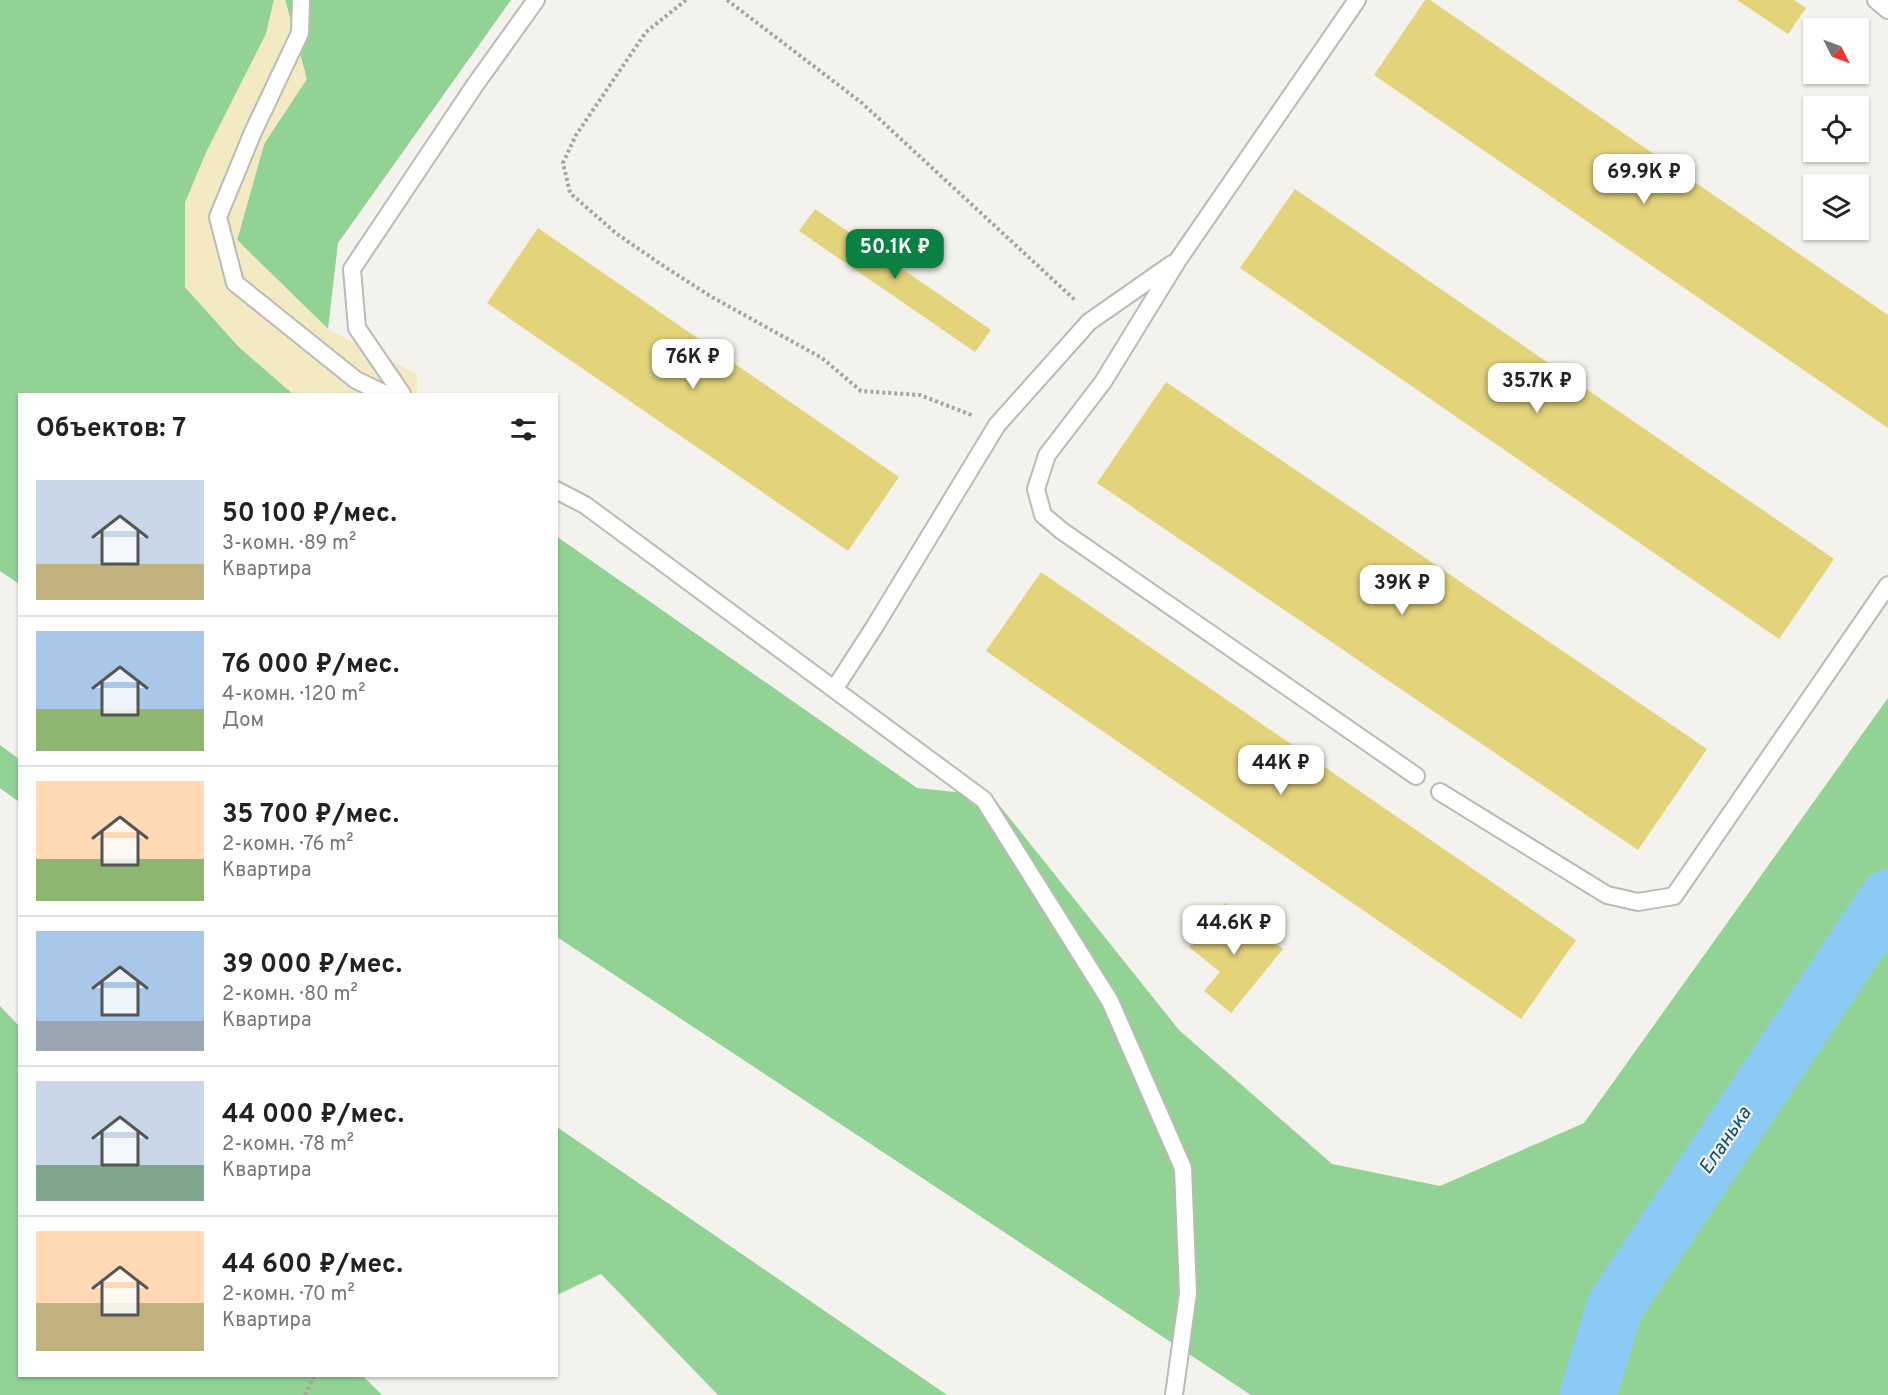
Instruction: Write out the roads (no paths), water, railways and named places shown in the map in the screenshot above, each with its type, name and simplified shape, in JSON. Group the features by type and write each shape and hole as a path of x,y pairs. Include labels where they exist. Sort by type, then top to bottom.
{"lane":[{"path":"301,0 300,33 253,132 218,217 235,283 356,380 383,393"},
{"path":"401,393 357,328 352,269 475,85 536,0"},
{"path":"1357,0 1178,260 1103,382 1047,455 1036,489 1043,515 1062,531 1416,776"},
{"path":"835,688 997,425 1089,322 1178,260"},
{"path":"558,491 585,505 984,800 1110,1001 1183,1168 1188,1293 1174,1395"},
{"path":"1440,792 1607,895 1638,902 1674,896 1888,585"}],"waterway":[{"name":"Еланька","path":"1588,1395 1615,1306 1888,898"}]}
